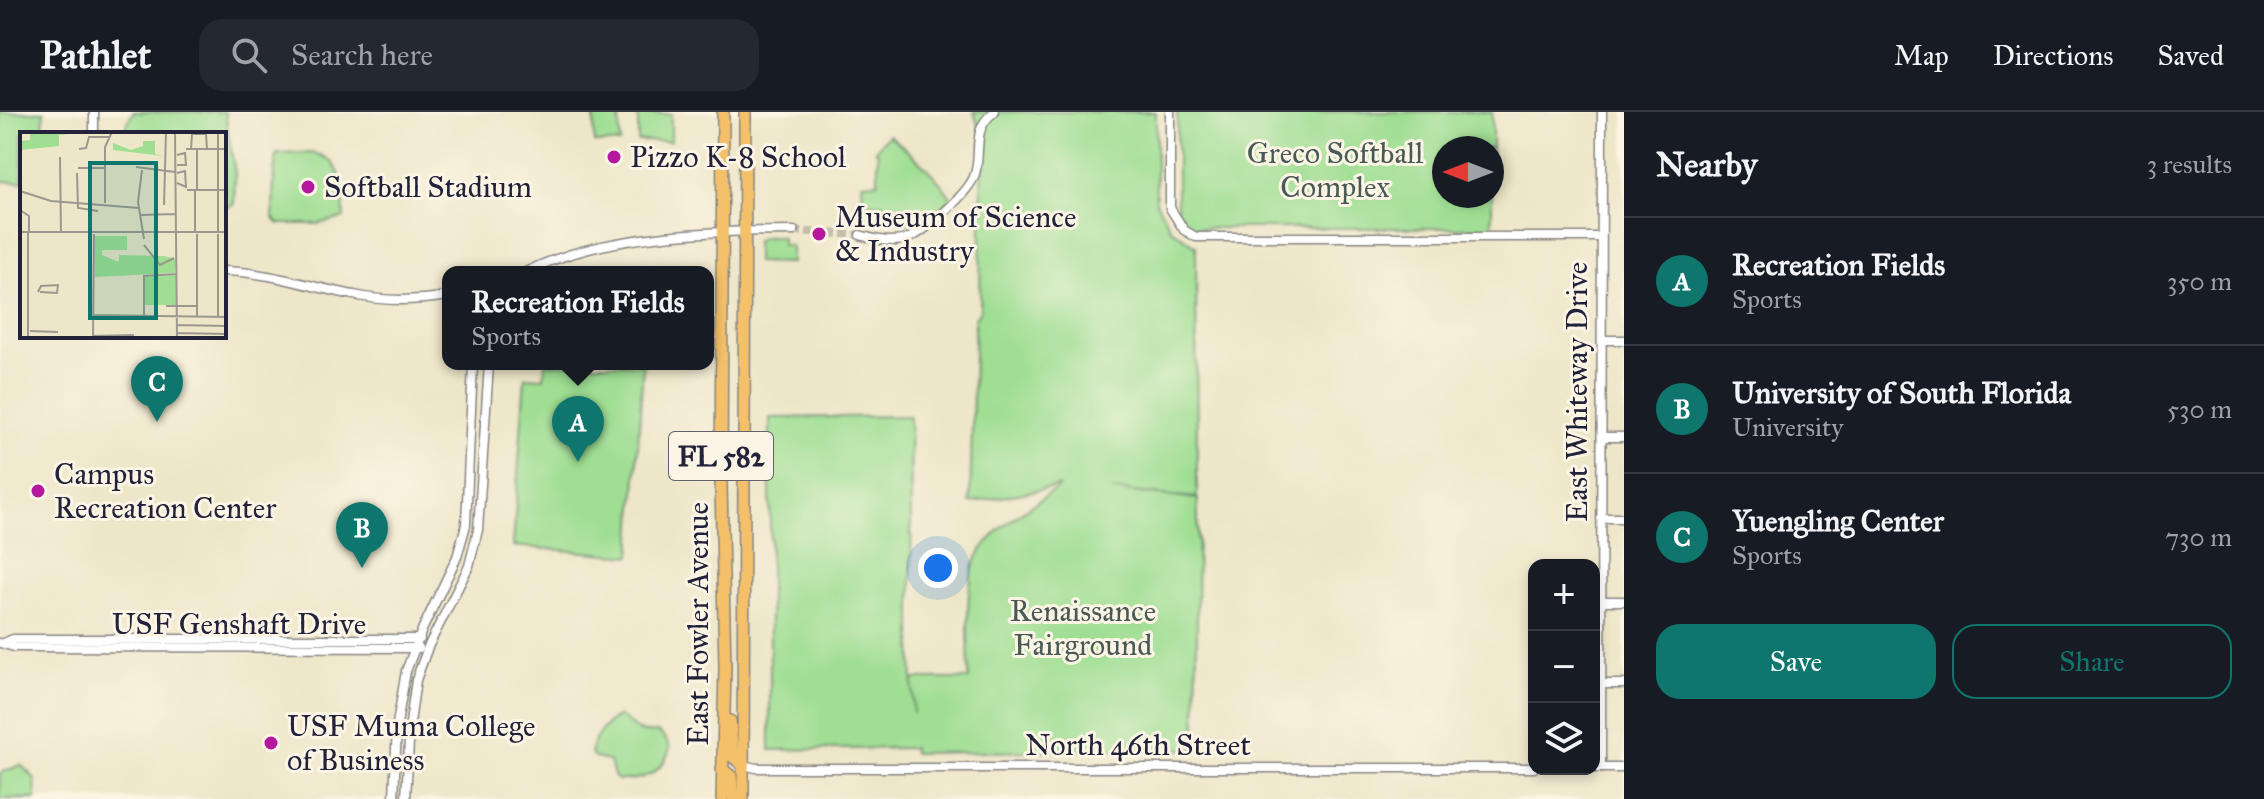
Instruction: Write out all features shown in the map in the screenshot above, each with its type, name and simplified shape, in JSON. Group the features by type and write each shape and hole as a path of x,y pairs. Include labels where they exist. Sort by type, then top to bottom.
{"main road":[{"name":"East Fowler Avenue","path":"722,799 725,668 721,483 723,112"},
{"name":"East Fowler Avenue","path":"743,799 745,112"},
{"path":"725,668 733,757 743,765"},
{"path":"722,769 732,777 733,799"}],"street":[{"path":"860,235 875,240 910,238 958,200 975,175 980,129 984,120 994,112"},
{"path":"1170,112 1170,208 1184,230 1196,237 1601,237"},
{"name":"East Whiteway Drive","path":"1600,705 1602,112"},
{"path":"543,266 590,250 644,238 794,231"},
{"path":"226,271 302,282 372,298 404,301 442,297"},
{"path":"1602,340 1624,340"},
{"path":"394,799 399,713 406,671 457,557 466,525 473,370"},
{"path":"406,799 412,703 428,647 456,595 474,552 489,370"},
{"path":"1602,437 1624,437"},
{"path":"1601,518 1624,518"},
{"path":"1601,601 1624,601"},
{"path":"417,643 432,638"},
{"name":"USF Genshaft Drive","path":"2,643 14,647 50,643 417,643 428,647"},
{"path":"1601,684 1624,684"},
{"name":"North 46th Street","path":"743,765 756,768 871,770 1528,768"},
{"path":"1600,768 1624,768"}],"green space":[{"path":"0,112 44,112 43,132 20,132 20,182 0,181"},
{"path":"133,112 225,112 235,174 234,204 226,208 226,132 124,131"},
{"path":"594,112 619,112 620,143 594,143"},
{"name":"Renaissance Fairground","path":"974,112 1156,112 1156,202 1171,229 1196,246 1197,498 1112,490 1198,499 1196,749 913,753 913,748 770,750 770,418 910,416 913,714 913,679 969,679 969,596 979,554 1005,525 1060,486 970,503 975,318 980,310 982,137"},
{"name":"Greco Softball Complex","path":"1177,112 1492,112 1492,136 1432,136 1432,208 1492,208 1492,228 1194,228 1183,220 1177,210"},
{"path":"638,114 671,114 671,141 638,141"},
{"path":"889,135 923,164 952,199 914,232 907,222 885,220 884,204 863,203 862,183 878,182 878,153 875,150"},
{"name":"Softball Stadium","path":"312,153 323,156 336,169 342,187 344,218 318,224 279,224 273,218 277,154"},
{"path":"763,237 782,237 782,245 791,246 791,263 756,262 756,241"},
{"path":"545,370 643,370 631,556 513,546 525,377 544,378"},
{"path":"619,716 643,732 658,732 670,747 663,763 651,774 618,780 610,761 595,758 591,753 601,731"},
{"path":"21,765 35,779 36,799 0,799 0,773"}],"tunnel":[{"path":"794,231 860,235"}],"place":[{"name":"Pizzo K-8 School","path":"614,157"},
{"name":"Softball Stadium","path":"308,187"},
{"name":"Museum of Science & Industry","path":"819,234"},
{"name":"Yuengling Center","path":"157,422"},
{"name":"Recreation Fields","path":"578,462"},
{"name":"Campus Recreation Center","path":"38,491"},
{"name":"University of South Florida","path":"362,568"},
{"name":"USF Muma College of Business","path":"271,743"}]}
